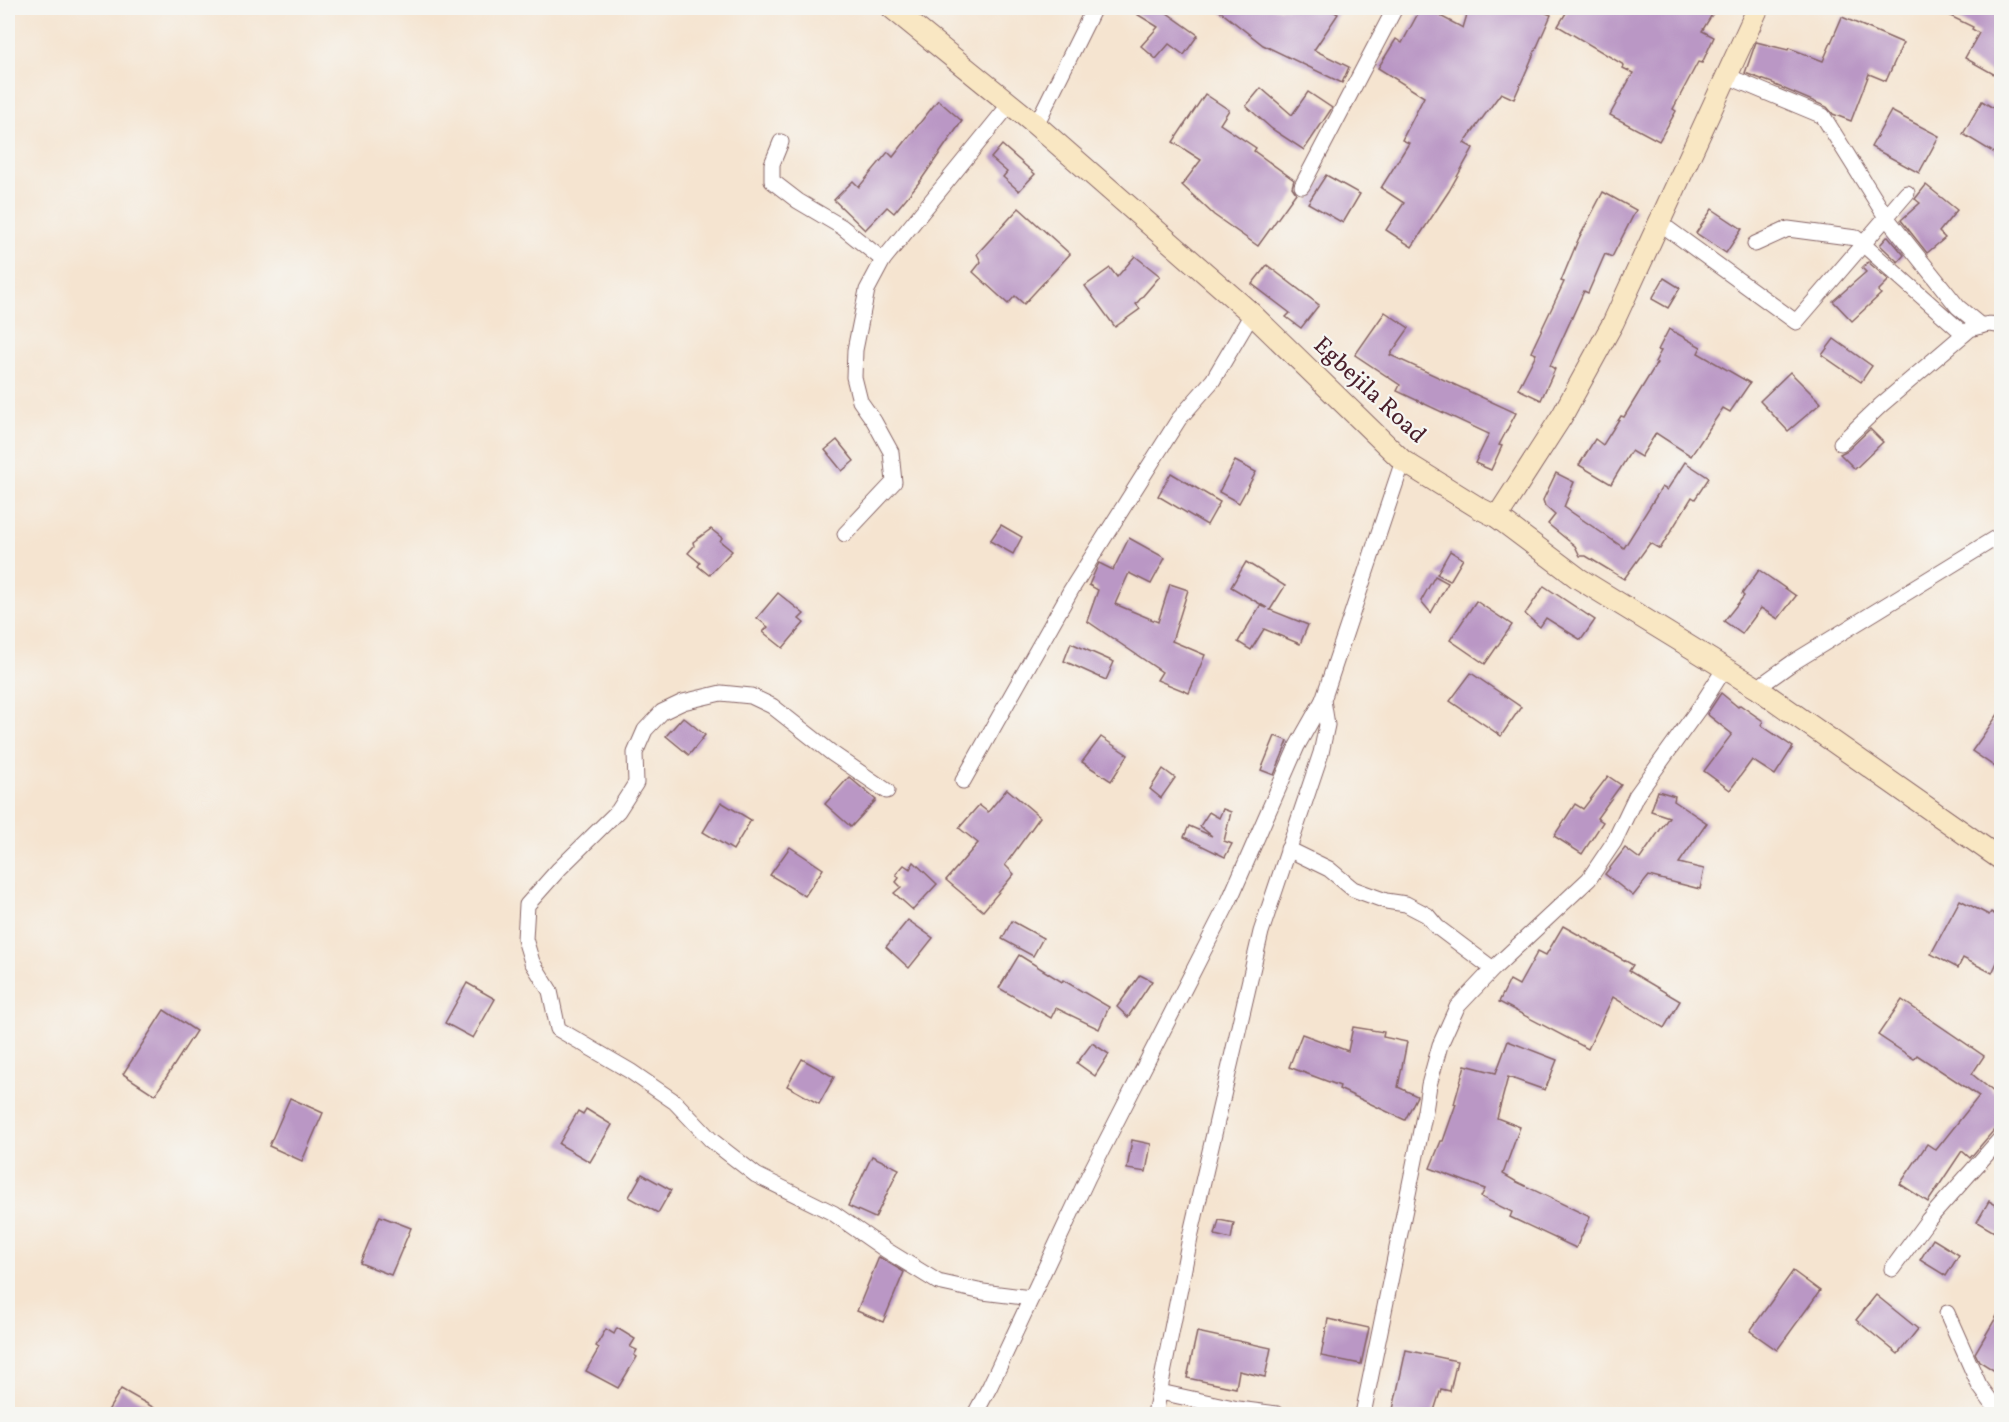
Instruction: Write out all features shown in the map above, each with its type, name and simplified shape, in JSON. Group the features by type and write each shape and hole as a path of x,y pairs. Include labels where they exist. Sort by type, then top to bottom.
{"street":[{"name":"Egbejila Road","path":"892,8 1036,125 1252,314 1403,461 1497,517 1578,578 1757,688 2001,860"},
{"path":"1036,125 1094,8"},
{"path":"1302,186 1395,8"},
{"path":"1497,517 1590,368 1660,223 1758,8"},
{"path":"1727,76 1823,116 1887,218 1958,307 1980,326"},
{"path":"845,534 894,482 891,452 860,401 854,378 855,350 867,291 884,260 1010,104"},
{"path":"781,142 772,164 772,181 798,201 842,227 884,260"},
{"path":"1660,223 1796,322 1907,193"},
{"path":"1755,244 1788,229 1856,238 1964,334"},
{"path":"963,781 1083,570 1179,419 1213,381 1252,314"},
{"path":"1842,443 1881,405 1970,329 1980,326 1998,325 2001,327"},
{"path":"975,1414 1088,1177 1230,899 1298,746 1323,700 1403,461"},
{"path":"1757,688 1792,663 2001,534"},
{"path":"1363,1414 1429,1085 1440,1045 1457,1007 1493,969 1589,879 1614,842 1636,796 1725,668"},
{"path":"887,791 833,754 772,706 752,696 721,693 683,702 662,712 645,730 635,753 636,783 618,811 527,905 525,939 532,962 550,991 558,1029 630,1071 675,1102 711,1140 756,1175 833,1213 886,1250 938,1282 983,1292 1031,1298"},
{"path":"1155,1414 1191,1233 1261,932 1321,753 1327,726 1323,700"},
{"path":"1288,849 1329,869 1353,889 1386,901 1406,904 1427,915 1437,927 1493,969"},
{"path":"1892,1269 1928,1220 2001,1137"},
{"path":"1947,1313 1979,1385 2000,1414"},
{"path":"1160,1392 1238,1409 1277,1414"}],"building":[{"path":"1127,8 1160,8 1198,35 1184,55 1169,44 1156,59 1141,46 1158,27"},
{"path":"1216,8 1328,8 1338,14 1314,50 1349,67 1342,83 1263,45"},
{"path":"1421,8 1463,28 1469,8 1534,8 1551,15 1514,99 1501,93 1464,143 1473,148 1449,191 1412,247 1386,230 1404,203 1381,188 1409,143 1402,140 1424,97 1378,68 1396,39 1402,43"},
{"path":"1569,8 1716,8 1702,31 1714,37 1702,63 1698,62 1673,109 1676,111 1659,141 1610,115 1633,73 1623,68 1624,65 1558,26"},
{"path":"1934,8 2001,8 2001,67 1997,76 1965,58 1979,33 1972,29 1973,27"},
{"path":"1842,17 1903,43 1886,81 1869,74 1851,121 1833,114 1827,107 1745,73 1756,42 1788,50 1789,48 1823,61"},
{"path":"1261,88 1292,115 1308,92 1332,108 1304,150 1272,129 1246,106"},
{"path":"1205,94 1229,110 1220,124 1256,148 1254,151 1294,180 1292,187 1296,193 1258,246 1214,215 1182,185 1201,160 1173,142"},
{"path":"938,100 962,121 921,180 894,213 887,207 865,230 834,200 853,181 859,187 888,152 893,157"},
{"path":"1982,101 2001,113 2001,157 1963,134"},
{"path":"1891,111 1939,136 1919,173 1871,147"},
{"path":"1002,145 1035,174 1019,191 1003,177 1007,172 991,158"},
{"path":"1326,175 1360,194 1343,223 1308,203"},
{"path":"1926,185 1957,210 1939,232 1945,238 1927,253 1901,220 1920,203 1915,199"},
{"path":"1603,192 1636,210 1612,257 1605,254 1588,293 1584,291 1550,366 1555,369 1541,400 1518,389 1536,354 1531,352 1564,282 1561,281 1578,240"},
{"path":"1019,208 1070,254 1024,304 1015,296 1008,304 973,272 981,262 977,254"},
{"path":"1712,209 1742,229 1726,253 1696,233"},
{"path":"1888,236 1904,255 1898,262 1880,245"},
{"path":"1135,256 1160,276 1136,304 1140,309 1115,327 1085,286 1110,268 1117,277"},
{"path":"1868,262 1889,280 1878,291 1881,294 1852,321 1833,301 1866,272 1862,268"},
{"path":"1267,265 1319,305 1301,328 1286,317 1290,313 1252,284"},
{"path":"1664,278 1680,288 1668,308 1652,299"},
{"path":"1385,312 1409,328 1390,355 1516,413 1499,445 1502,446 1491,470 1475,463 1489,434 1397,391 1400,385 1355,355"},
{"path":"1669,329 1701,347 1698,353 1750,383 1730,412 1723,408 1691,456 1656,433 1641,457 1631,451 1611,484 1579,465 1595,439 1603,445 1621,416 1624,417 1657,363 1655,362 1661,351 1658,350"},
{"path":"1834,339 1872,366 1861,382 1822,355"},
{"path":"1790,372 1821,403 1788,431 1760,401"},
{"path":"1870,429 1883,442 1855,469 1840,454 1848,450"},
{"path":"837,440 854,461 842,471 825,450"},
{"path":"1235,461 1256,472 1239,503 1219,492"},
{"path":"1685,462 1709,478 1695,499 1692,497 1660,549 1650,543 1624,579 1586,556 1580,556 1575,546 1548,524 1555,515 1545,506 1543,500 1556,473 1574,482 1564,507 1624,548 1662,487 1667,490"},
{"path":"1171,473 1220,502 1207,525 1158,496"},
{"path":"1001,525 1022,537 1013,554 990,541"},
{"path":"711,529 732,551 709,575 688,553 694,546 693,542"},
{"path":"1129,538 1165,558 1151,584 1129,573 1115,604 1158,622 1170,584 1188,590 1172,641 1205,655 1189,693 1157,680 1162,672 1087,621 1098,590 1089,585 1099,563 1113,570"},
{"path":"1450,551 1463,559 1450,581 1437,574"},
{"path":"1246,562 1285,586 1270,610 1308,625 1300,644 1264,629 1251,650 1238,642 1260,606 1267,608 1231,587"},
{"path":"1759,570 1796,596 1778,619 1761,608 1742,634 1724,621 1744,596 1742,594"},
{"path":"1435,576 1448,583 1431,613 1421,601"},
{"path":"1544,586 1595,620 1581,640 1546,618 1540,627 1525,614"},
{"path":"778,593 804,614 799,619 804,623 783,648 763,632 768,627 757,618"},
{"path":"1476,601 1512,625 1485,664 1450,640"},
{"path":"1071,643 1114,662 1106,680 1064,661"},
{"path":"1471,673 1521,707 1501,736 1450,701"},
{"path":"1721,693 1738,707 1740,705 1763,721 1761,725 1793,747 1775,775 1752,760 1730,790 1704,771 1732,734 1707,714"},
{"path":"2001,710 2001,771 1972,751"},
{"path":"683,717 705,735 689,755 666,736"},
{"path":"1275,736 1288,741 1274,775 1261,770"},
{"path":"1101,737 1128,755 1111,781 1082,762"},
{"path":"1163,769 1175,778 1161,798 1150,789"},
{"path":"1608,776 1621,785 1597,818 1603,822 1582,854 1554,836 1575,804 1583,809"},
{"path":"849,777 876,800 851,827 825,804"},
{"path":"1007,789 1040,817 1005,865 1014,874 983,911 946,880 978,843 959,828 979,805 988,812"},
{"path":"1658,791 1675,796 1674,801 1707,823 1679,863 1704,869 1700,889 1649,876 1633,896 1605,874 1625,848 1640,859 1669,817 1651,811"},
{"path":"721,802 751,820 733,850 703,832"},
{"path":"1223,809 1231,812 1224,841 1232,844 1225,857 1184,837 1189,826 1212,836 1200,826 1209,812 1219,818"},
{"path":"790,847 823,869 805,896 770,875"},
{"path":"914,862 937,884 913,910 894,893 901,887 896,882 899,878 896,874 904,865 910,869"},
{"path":"1960,900 1989,915 1991,912 2001,918 2001,954 1992,973 1963,958 1958,968 1931,954"},
{"path":"908,920 933,938 909,968 886,947"},
{"path":"1012,921 1043,938 1033,956 1002,939"},
{"path":"1563,926 1633,965 1629,971 1680,1001 1664,1028 1613,997 1588,1049 1499,1002 1510,980 1519,985 1538,951 1546,955"},
{"path":"1019,955 1062,982 1063,980 1109,1007 1099,1029 1056,1008 1051,1018 999,988"},
{"path":"1140,975 1152,981 1128,1017 1117,1007"},
{"path":"467,983 495,999 473,1038 445,1023"},
{"path":"1902,1000 1984,1056 1972,1074 2001,1098 2001,1122 1970,1158 1962,1151 1928,1202 1900,1184 1927,1144 1936,1150 1979,1096 1917,1055 1914,1059 1878,1035"},
{"path":"164,1010 196,1031 155,1095 123,1074"},
{"path":"1353,1027 1384,1032 1383,1037 1407,1042 1398,1087 1417,1096 1405,1120 1339,1089 1340,1086 1289,1067 1302,1034 1348,1051"},
{"path":"1508,1041 1557,1060 1545,1090 1508,1077 1497,1118 1520,1127 1503,1174 1590,1217 1576,1248 1510,1217 1512,1212 1481,1197 1485,1189 1430,1168 1441,1141 1443,1141 1456,1104 1454,1104 1465,1065 1496,1073"},
{"path":"1092,1043 1109,1054 1095,1076 1077,1063"},
{"path":"802,1059 834,1077 819,1104 787,1086"},
{"path":"290,1098 323,1113 302,1161 269,1146"},
{"path":"586,1109 612,1125 590,1162 559,1144 578,1111 583,1114"},
{"path":"1132,1140 1151,1144 1146,1172 1127,1169"},
{"path":"872,1156 899,1169 875,1218 848,1206"},
{"path":"642,1174 671,1190 658,1213 629,1197"},
{"path":"1989,1201 2001,1208 2001,1236 1977,1222"},
{"path":"380,1216 411,1228 391,1275 360,1263"},
{"path":"1219,1220 1234,1223 1231,1239 1215,1235"},
{"path":"1933,1239 1959,1255 1946,1276 1920,1260"},
{"path":"879,1257 904,1272 883,1322 857,1311"},
{"path":"1793,1271 1820,1291 1777,1350 1750,1331"},
{"path":"1876,1295 1918,1329 1898,1354 1856,1320"},
{"path":"2001,1309 2001,1375 1979,1361 1975,1353"},
{"path":"1328,1319 1369,1328 1361,1364 1321,1356"},
{"path":"617,1328 635,1339 630,1347 637,1350 634,1355 637,1357 618,1388 586,1371 599,1348 596,1346 606,1329 614,1334"},
{"path":"1197,1332 1271,1348 1265,1377 1239,1371 1236,1388 1187,1378"},
{"path":"1406,1350 1457,1361 1450,1391 1441,1389 1433,1414 1392,1414"},
{"path":"121,1389 165,1414 106,1414"}]}
